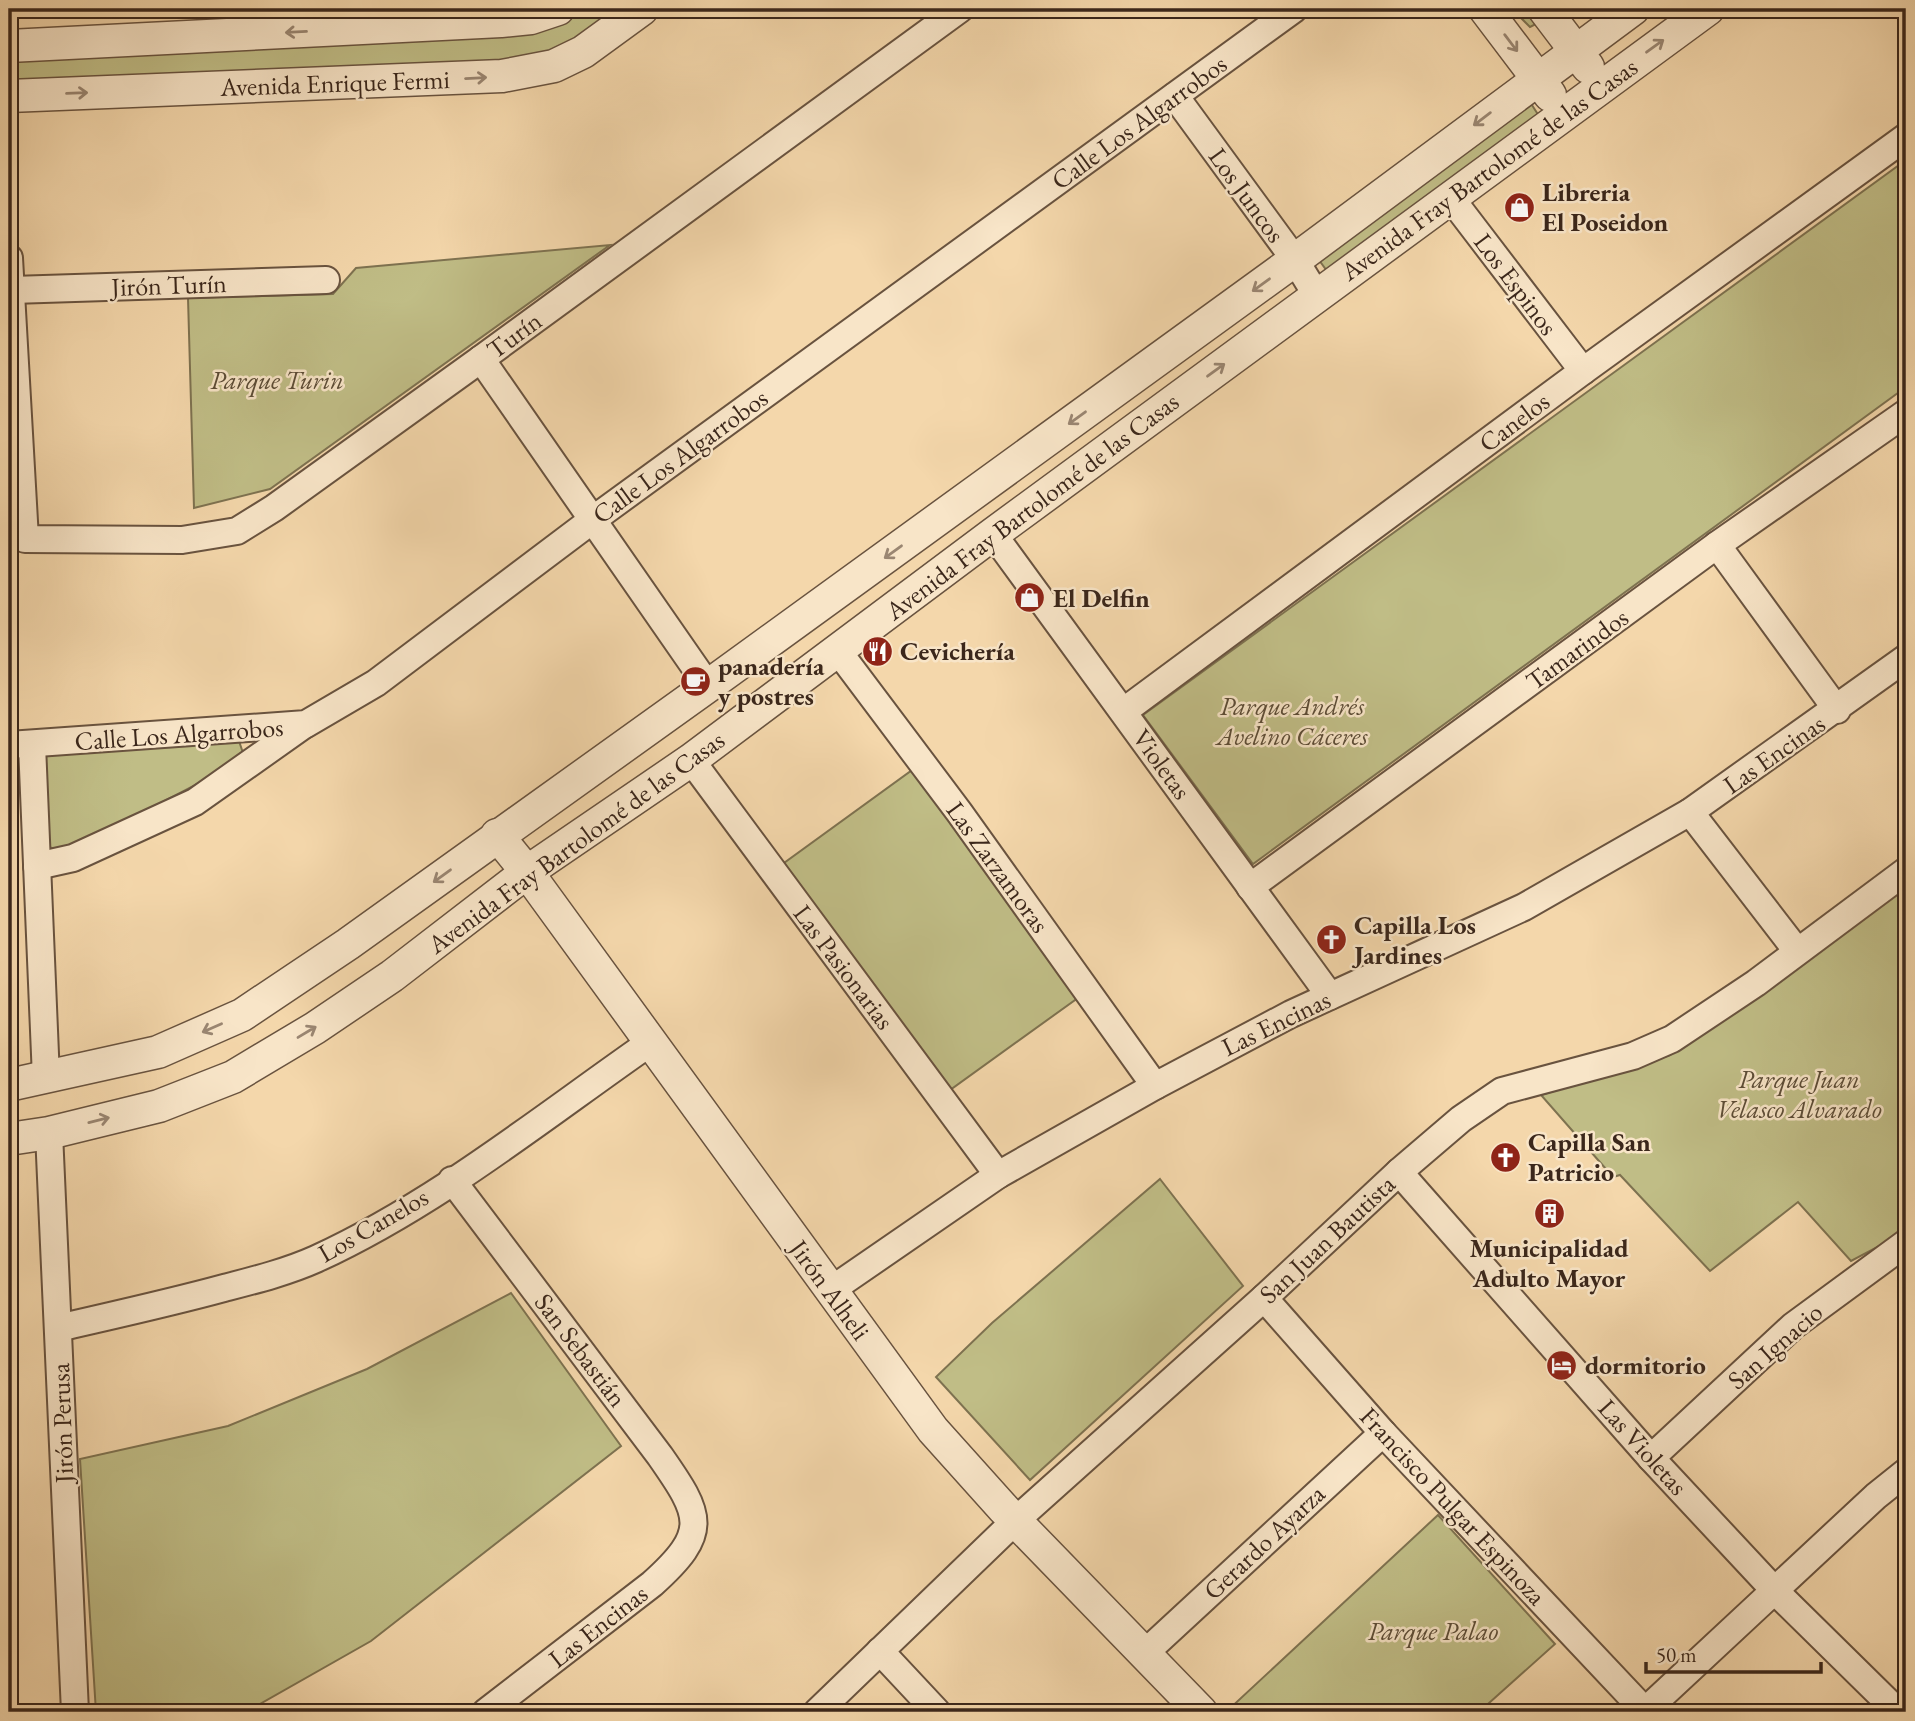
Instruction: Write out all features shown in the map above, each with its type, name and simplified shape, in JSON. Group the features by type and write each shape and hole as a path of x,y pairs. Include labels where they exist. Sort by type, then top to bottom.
{"street":[{"name":"Avenida Enrique Fermi","path":"9,46 358,18 501,21 531,18 558,9"},
{"name":"Avenida Enrique Fermi","path":"9,96 502,76 554,66 583,52 642,9"},
{"name":"Turín","path":"12,290 25,539 182,540 237,531 274,508 481,359 960,9"},
{"name":"Calle Los Algarrobos","path":"20,745 306,724 376,683 591,521 1294,9"},
{"path":"1485,9 1563,113"},
{"path":"1544,9 1603,84"},
{"name":"Avenida Fray Bartolomé de las Casas","path":"9,1085 158,1052 242,1015 348,944 708,686 1295,260 1633,9"},
{"name":"Avenida Fray Bartolomé de las Casas","path":"9,1139 50,1133 159,1105 233,1077 393,976 527,872 691,760 1563,113 1708,9"},
{"name":"Los Juncos","path":"1175,96 1295,260 1317,296"},
{"name":"Canelos","path":"1124,711 1583,371 1906,137"},
{"name":"Los Espinos","path":"1450,197 1583,371"},
{"path":"9,258 12,290"},
{"name":"Jirón Turín","path":"12,290 326,279"},
{"path":"481,359 708,686"},
{"name":"Tamarindos","path":"1250,887 1717,545 1906,413"},
{"name":"Violetas","path":"993,534 1330,996"},
{"path":"1717,545 1837,710"},
{"name":"Las Zarzamoras","path":"838,651 959,812 1154,1086"},
{"name":"Las Encinas","path":"831,1290 998,1175 1154,1086 1330,996 1524,907 1690,812 1837,710 1906,658"},
{"path":"37,866 74,858 195,802 306,724"},
{"path":"20,745 37,866 46,1078"},
{"name":"Las Pasionarias","path":"691,760 998,1175"},
{"path":"1690,812 1797,951"},
{"name":"Jirón Alheli","path":"497,835 527,872 933,1430 1015,1521 1146,1652 1201,1712"},
{"name":"San Juan Bautista","path":"817,1712 1015,1521 1264,1298 1399,1172 1461,1119 1502,1091 1633,1056 1672,1039 1756,983 1906,871"},
{"name":"Los Canelos","path":"58,1328 199,1295 313,1260 357,1238 452,1180 651,1042"},
{"name":"Jirón Perusa","path":"50,1133 75,1712"},
{"name":"Las Violetas","path":"1399,1172 1651,1458 1776,1592 1898,1712"},
{"name":"San Sebastián","path":"452,1180 660,1455 684,1490 692,1510 695,1528"},
{"name":"San Ignacio","path":"1651,1458 1793,1326 1906,1243"},
{"name":"Francisco Pulgar Espinoza","path":"1264,1298 1383,1433 1645,1711"},
{"name":"Gerardo Ayarza","path":"1146,1652 1383,1433"},
{"path":"1645,1711 1776,1592 1876,1496 1906,1472"},
{"name":"Las Encinas","path":"486,1712 677,1562 692,1541 695,1528"},
{"path":"880,1651 937,1712"}],"green space":[{"path":"579,9 622,9 563,51 513,66 9,86 9,54 550,27"},
{"path":"1512,9 1530,9 1540,22 1530,27"},
{"path":"1530,102 1539,116 1327,271 1319,260"},
{"name":"Parque Andrés Avelino Cáceres","path":"1906,160 1906,387 1253,864 1143,715"},
{"name":"Parque Turin","path":"610,245 270,489 194,508 188,298 333,294 356,268"},
{"path":"238,738 245,759 67,852 51,848 44,840 44,756"},
{"path":"915,768 1082,995 950,1090 784,863"},
{"name":"Parque Juan Velasco Alvarado","path":"1906,882 1906,1232 1851,1261 1798,1202 1710,1271 1620,1175 1613,1177 1541,1095 1670,1055"},
{"path":"1160,1179 1243,1286 1030,1480 936,1377 992,1323"},
{"path":"511,1293 621,1446 371,1641 246,1712 96,1712 80,1459 228,1426 367,1369"},
{"name":"Parque Palao","path":"1438,1515 1555,1644 1479,1712 1226,1712"}],"place":[{"name":"Libreria El Poseidon","path":"1519,207"},
{"name":"El Delfin","path":"1030,598"},
{"name":"Cevichería","path":"877,651"},
{"name":"panadería y postres","path":"695,681"},
{"name":"Capilla Los Jardines","path":"1331,940"},
{"name":"Capilla San Patricio","path":"1505,1157"},
{"name":"Municipalidad Adulto Mayor","path":"1549,1213"},
{"name":"dormitorio","path":"1562,1365"}]}
